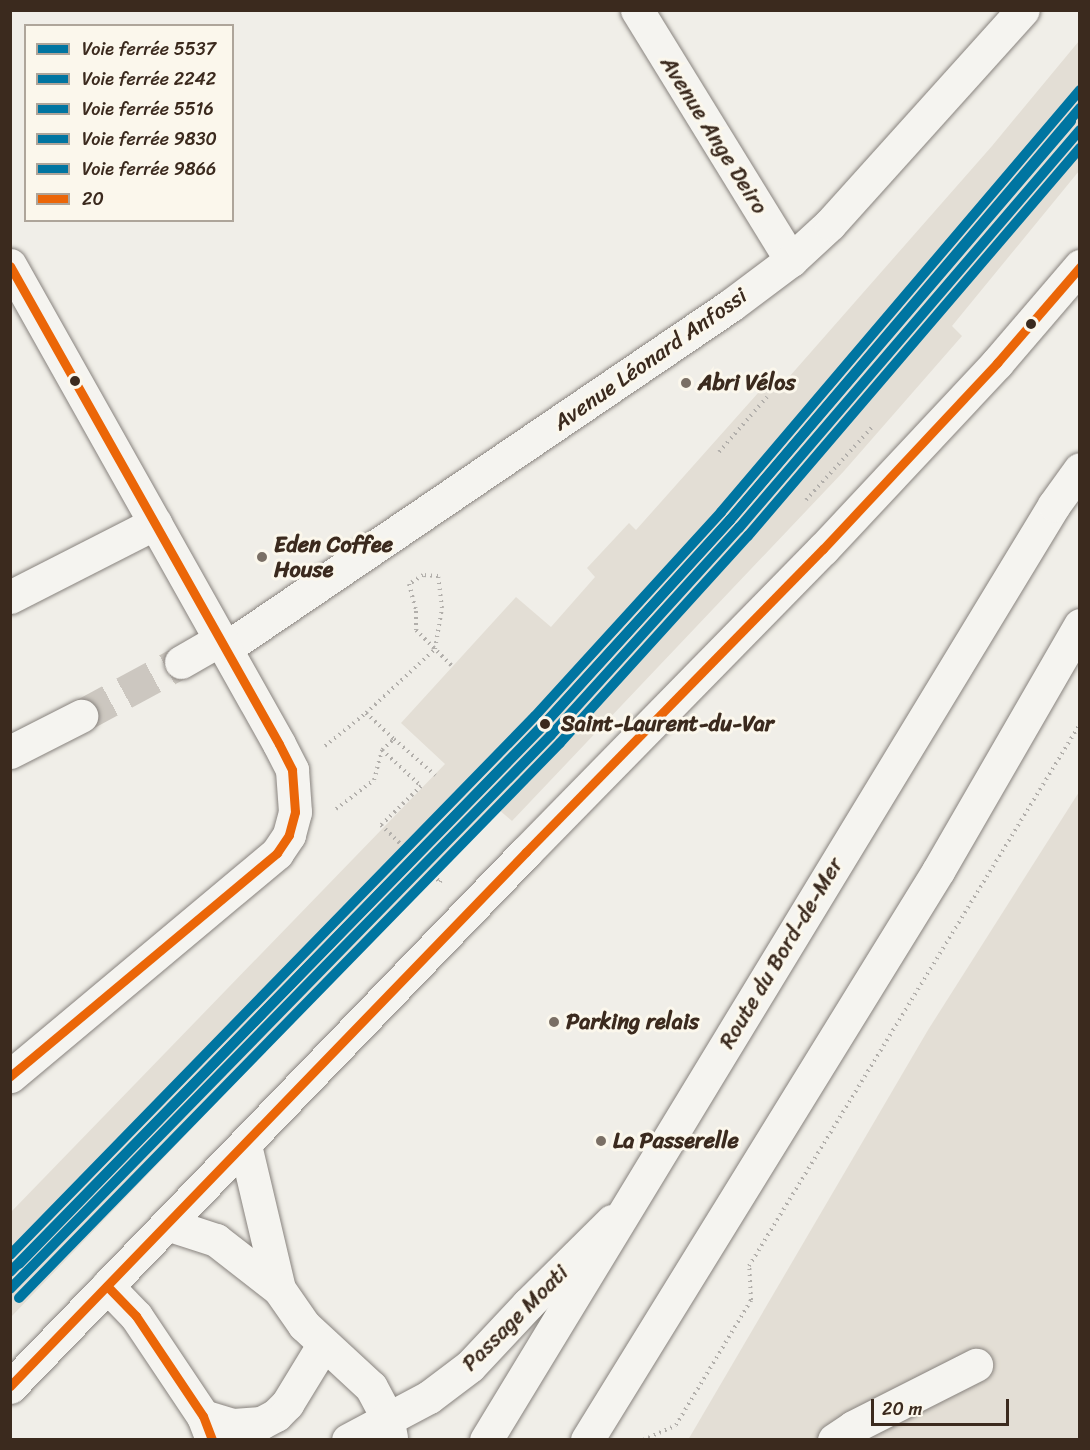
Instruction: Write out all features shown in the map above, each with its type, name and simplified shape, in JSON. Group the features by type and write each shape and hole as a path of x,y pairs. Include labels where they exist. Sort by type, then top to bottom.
{"main road":[{"name":"Avenue Ange Deiro","path":"637,10 791,260"},
{"name":"Avenue Léonard Anfossi","path":"180,662 224,644 731,305 791,260 830,225 1023,10"},
{"path":"10,265 224,644 292,770 295,812 289,835 277,853 10,1076"},
{"path":"10,1386 526,852 823,549 997,363 1080,266"},
{"name":"Route du Bord-de-Mer","path":"486,1440 1011,575 1080,469"},
{"path":"10,597 155,524"},
{"path":"587,1440 938,871 1080,625"},
{"path":"938,871 1080,670"},
{"path":"10,752 81,716"},
{"path":"244,1144 279,1290"},
{"name":"Passage Moati","path":"348,1440 389,1428 470,1366 528,1304 630,1203"},
{"path":"167,1224 216,1240 279,1290 304,1325 370,1387 389,1428"},
{"path":"107,1287 136,1316 207,1428 261,1423 276,1415 287,1404 323,1345"},
{"path":"834,1440 853,1426 976,1365"}],"path":[{"path":"719,452 767,397"},
{"path":"806,500 874,425"},
{"path":"292,770 366,713 435,649 442,608 438,576 423,575 409,584 416,611 416,630 435,649 453,667"},
{"path":"366,713 435,775"},
{"path":"643,1440 676,1425 751,1300 748,1266 1080,724"},
{"path":"295,812 332,813 374,780 382,750 394,739"},
{"path":"382,750 421,786 381,825 440,882"}],"shaded area":[{"path":"1079,41 1079,171 952,326 962,336 844,471 512,821 498,809 11,1317 11,1212 445,764 401,723 516,597 551,627 595,577 587,568 629,523 636,530 766,384 775,393 992,146"},
{"path":"1079,792 1079,1439 688,1440 928,1030"}],"tunnel":[{"path":"81,716 181,662"}],"rail line":[{"name":"5537","path":"10,1255 535,716 721,512 1080,90"},
{"name":"9830","path":"19,1264 544,724 730,520 1080,108"},
{"name":"9866","path":"10,1272 542,727 730,520 1071,121"},
{"name":"2242","path":"10,1289 551,735 739,528 1080,130"},
{"name":"5516","path":"19,1298 560,743 748,536 1080,148"}],"transit line":[{"name":"20","path":"10,266 279,744 292,770 295,812 289,835 277,853 10,1076"},
{"name":"20","path":"10,1386 526,852 823,549 997,363 1080,267"},
{"name":"20","path":"107,1286 136,1316 203,1416 212,1440"}],"place":[{"name":"Abri Vélos","path":"686,383"},
{"name":"Eden Coffee House","path":"262,557"},
{"name":"Saint-Laurent-du-Var","path":"545,724"},
{"name":"Parking relais","path":"554,1022"},
{"name":"La Passerelle","path":"601,1141"}]}
